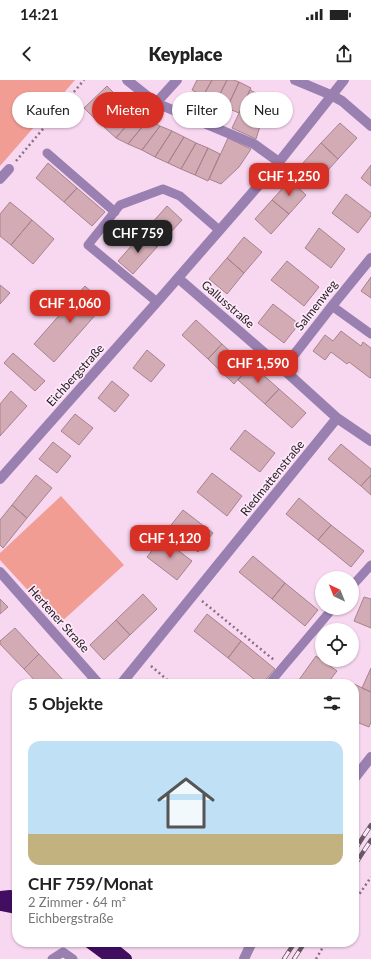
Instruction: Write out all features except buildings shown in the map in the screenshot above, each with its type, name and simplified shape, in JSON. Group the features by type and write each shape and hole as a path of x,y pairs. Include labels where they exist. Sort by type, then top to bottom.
{"highway":[{"path":"0,897 12,897"},
{"path":"0,905 12,907"},
{"path":"96,947 112,959"},
{"path":"111,947 126,959"}],"street":[{"path":"127,80 142,92"},
{"path":"164,94 177,80"},
{"path":"295,80 332,95 371,126"},
{"name":"Eichbergstraße","path":"0,478 157,302 279,162 344,80"},
{"path":"164,106 254,144 279,162"},
{"path":"0,179 10,169"},
{"name":"Salmenweg","path":"283,369 371,258"},
{"name":"Gallusstraße","path":"178,278 337,418 371,441"},
{"name":"Riedmattenstraße","path":"125,679 337,418"},
{"name":"Hertener Straße","path":"0,572 95,679"},
{"path":"359,773 371,757"},
{"path":"244,959 250,947"}],"lane":[{"path":"47,153 115,212"},
{"path":"157,302 88,245 120,205 163,189 180,196 219,230"},
{"path":"332,306 371,334"},
{"path":"359,578 371,565"},
{"path":"273,679 282,666 327,615"},
{"path":"52,959 63,952 73,959"}],"path":[{"path":"10,169 84,80"},
{"path":"194,594 282,666"},
{"path":"142,658 166,679"},
{"path":"359,895 371,877"},
{"path":"316,959 323,947"}],"shaded area":[{"path":"0,80 75,80 65,92 12,92 12,128 33,128 0,166"},
{"path":"61,496 124,565 59,624 0,560 0,553"}],"railway":[{"path":"359,843 371,825"},
{"path":"359,858 371,840"},
{"path":"284,959 292,947"},
{"path":"294,959 302,947"}]}
